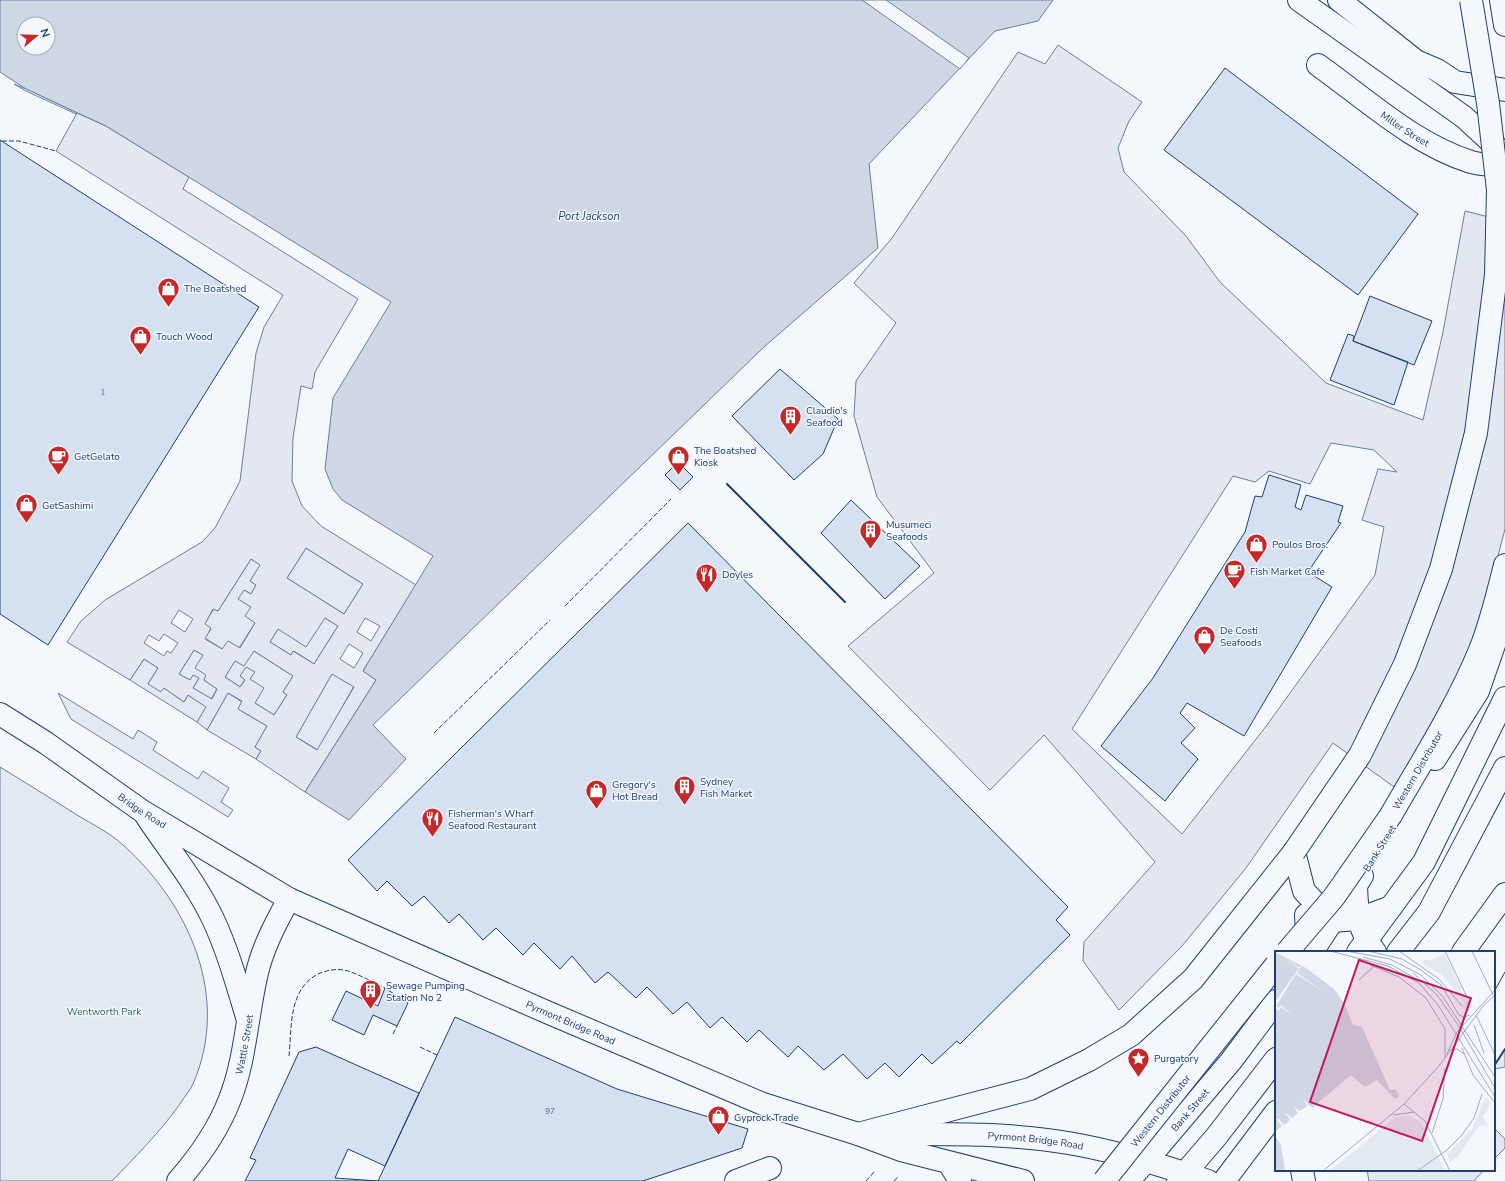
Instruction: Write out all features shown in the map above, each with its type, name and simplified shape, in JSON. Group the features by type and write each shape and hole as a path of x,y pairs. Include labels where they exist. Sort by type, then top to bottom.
{"main road":[{"path":"1299,0 1464,117 1505,155"},
{"path":"1339,0 1416,61 1437,70 1455,82 1505,90"},
{"path":"858,1134 1030,1089 1090,1060 1130,1035 1193,979 1294,852 1360,755 1405,664 1441,570 1476,433 1496,275 1498,190 1488,103 1471,0"},
{"path":"1500,0 1505,25"},
{"name":"Miller Street","path":"1318,65 1418,138 1444,151 1472,162 1505,167"},
{"name":"Western Distributor","path":"1288,951 1334,897 1387,822 1450,713 1480,649 1496,602 1505,565"},
{"name":"Bank Street","path":"1313,951 1356,886 1478,691 1505,613"},
{"path":"1366,948 1391,907 1424,862 1505,698"},
{"name":"Bridge Road","path":"0,714 46,743 142,811 289,899"},
{"path":"1399,951 1429,912 1505,768"},
{"path":"142,811 195,887 213,918 227,950 248,1020"},
{"path":"1294,852 1304,891 1308,951"},
{"path":"1356,886 1358,920 1366,948"},
{"path":"1304,891 1332,921 1358,920 1391,907"},
{"path":"1464,951 1505,894"},
{"name":"Wattle Street","path":"178,1181 204,1148 218,1126 231,1098 244,1043 256,975 273,928 289,899"},
{"name":"Pyrmont Bridge Road","path":"289,899 549,1013 763,1104 858,1134 955,1172 1023,1181"},
{"name":"Western Distributor","path":"1104,1181 1275,966"},
{"name":"Bank Street","path":"1128,1181 1231,1061 1275,1002"},
{"path":"1181,1177 1216,1137 1275,1060"},
{"path":"1224,1181 1275,1113"},
{"name":"Pyrmont Bridge Road","path":"858,1134 982,1134 1074,1144 1147,1160 1181,1177 1208,1181"},
{"path":"736,1181 770,1168"},
{"path":"1302,1171 1304,1181"}],"green space":[{"path":"306,548 363,584 344,614 287,578"},
{"path":"251,559 261,565 250,581 256,585 251,594 244,590 239,599 251,607 255,623 239,648 222,649 205,638 211,629 204,624 214,609 218,611"},
{"path":"325,618 338,626 314,664 294,651 291,655 270,642 278,629"},
{"path":"194,650 203,655 207,675 204,680 217,689 211,699 193,688 199,678 190,680 179,674"},
{"path":"254,651 293,676 283,692 287,695 274,715 255,703 250,679 254,672 240,676 245,679 240,687 225,677 235,660"},
{"path":"144,659 158,668 148,684 164,688 184,702 188,695 207,707 197,722 130,680"},
{"path":"332,673 354,686 318,750 296,737"},
{"path":"58,693 133,739 138,730 157,742 153,750 198,779 203,771 229,788 221,802 233,810 228,817 71,719"},
{"path":"228,693 242,702 238,709 267,726 255,747 261,751 256,759 207,730"},
{"name":"Wentworth Park","path":"0,767 107,833 123,845 147,869 167,895 184,924 197,954 205,986 207,1018 204,1051 193,1084 180,1104 148,1144 112,1181 0,1181"},
{"path":"1505,1049 1505,1067 1495,1069 1495,1064"},
{"path":"1495,1129 1505,1139 1505,1148 1495,1158"},
{"path":"1367,1171 1483,1171 1474,1181 1369,1181"}],"shaded area":[{"path":"1058,45 1142,102 1129,121 1118,148 1124,172 1186,236 1220,282 1326,383 1423,420 1443,332 1465,211 1505,221 1505,529 1487,598 1460,677 1397,789 1333,743 1246,868 1182,946 1119,1010 1083,961 1084,942 1155,862 1044,735 990,790 848,646 934,573 877,497 854,416 856,381 896,323 854,283 892,238 1018,52 1045,64","holes":["1331,443 1374,450 1397,472 1378,469 1362,520 1384,527 1375,575 1267,725 1182,834 1072,729 1233,476 1255,482 1269,471 1310,484"]},
{"path":"77,113 106,126 189,177 183,189 358,299 315,372 312,389 301,386 293,438 292,481 302,506 321,526 416,585 363,671 376,680 305,792 256,759 261,751 255,747 267,726 238,709 242,701 228,693 207,730 197,722 206,707 188,695 184,702 164,688 161,692 148,684 158,668 144,659 130,680 67,642 81,621 105,600 202,542 215,528 240,481 256,353 264,327 283,295 56,151","holes":["306,548 363,584 344,614 287,578","251,559 260,565 250,581 256,585 251,594 244,590 238,599 251,607 245,616 255,623 240,648 228,641 222,649 205,639 211,628 205,624 213,609 218,611","179,610 193,619 185,632 171,623","325,618 338,626 314,664 293,651 291,655 270,642 278,629 306,647","365,618 380,626 371,641 357,632","164,634 178,643 171,653 167,651 164,656 144,643 149,635 159,641","349,644 363,653 354,668 340,659","194,650 203,655 195,668 206,675 204,680 217,689 212,699 193,688 199,678 193,675 190,680 179,674","254,651 293,676 283,692 287,695 274,715 255,703 264,688 250,679 255,672 246,667 240,676 245,680 240,687 225,677 235,661 244,666","332,674 354,687 317,750 296,737"]}],"water":[{"name":"Port Jackson","path":"0,0 1053,0 1038,21 995,31 869,164 878,248 764,347 373,725 406,759 349,820 305,792 376,680 363,671 433,556 342,500 333,489 325,469 333,398 391,302 106,126 26,89 0,72"}],"pier":[{"path":"862,0 886,0 969,58 960,69"},
{"path":"14,84 77,113 76,114 26,91"}],"building":[{"path":"1225,68 1418,214 1358,295 1164,150"},
{"path":"0,140 259,307 48,645 0,614"},
{"path":"1370,296 1432,321 1414,365 1353,341"},
{"path":"1348,334 1354,336 1353,341 1408,362 1394,405 1330,380"},
{"name":"Claudio's Seafood","path":"780,369 838,419 823,454 794,480 732,416"},
{"path":"678,462 693,477 680,490 665,475"},
{"path":"1269,475 1301,485 1295,507 1301,510 1306,495 1343,506 1338,522 1341,523 1308,572 1332,587 1244,736 1187,703 1180,713 1195,728 1181,743 1198,759 1165,801 1101,746 1153,678 1245,532 1255,496 1262,497"},
{"name":"Musumeci Seafoods","path":"851,500 920,566 885,599 821,533"},
{"name":"Sydney Fish Market","path":"688,523 1068,907 1056,920 1070,935 960,1044 957,1041 932,1064 922,1054 899,1077 885,1063 867,1079 843,1054 824,1070 798,1046 788,1057 759,1030 747,1042 722,1017 710,1028 687,1002 673,1014 647,987 636,998 608,972 595,983 572,956 560,969 534,943 523,955 496,928 483,940 459,914 449,923 424,896 412,906 387,881 377,891 348,860"},
{"name":"Sewage Pumping Station No 2","path":"385,988 408,1003 397,1026 373,1015 364,1035 332,1020 346,991 378,1006"},
{"path":"455,1017 617,1089 748,1129 742,1148 643,1181 378,1181"},
{"path":"316,1047 419,1093 385,1166 348,1149 335,1178 378,1181 245,1181 256,1160 250,1158 299,1052"}],"tram line":[{"path":"1495,990 1505,972"}],"fence":[{"path":"2,141 19,141 56,151"},
{"path":"565,606 671,499"},
{"path":"434,733 550,620"},
{"path":"289,1056 293,1010 301,989 308,981 325,971 344,970 357,974 385,988"},
{"path":"393,1034 397,1026"},
{"path":"420,1047 437,1055"},
{"path":"866,1181 874,1172"},
{"path":"894,1181 899,1176"}],"wall":[{"path":"727,484 845,602"},
{"path":"1495,1064 1505,1049"}],"place":[{"name":"The Boatshed","path":"169,308"},
{"name":"Touch Wood","path":"140,356"},
{"name":"Claudio's Seafood","path":"791,436"},
{"name":"GetGelato","path":"58,476"},
{"name":"The Boatshed Kiosk","path":"679,476"},
{"name":"GetSashimi","path":"26,524"},
{"name":"Musumeci Seafoods","path":"870,550"},
{"name":"Poulos Bros.","path":"1256,564"},
{"name":"Fish Market Cafe","path":"1234,590"},
{"name":"Doyles","path":"706,594"},
{"name":"De Costi Seafoods","path":"1204,656"},
{"name":"Sydney Fish Market","path":"685,806"},
{"name":"Gregory's Hot Bread","path":"596,810"},
{"name":"Fisherman's Wharf Seafood Restaurant","path":"432,838"},
{"name":"Sewage Pumping Station No 2","path":"371,1010"},
{"name":"Purgatory","path":"1138,1078"},
{"name":"Gyprock Trade","path":"718,1136"}]}
